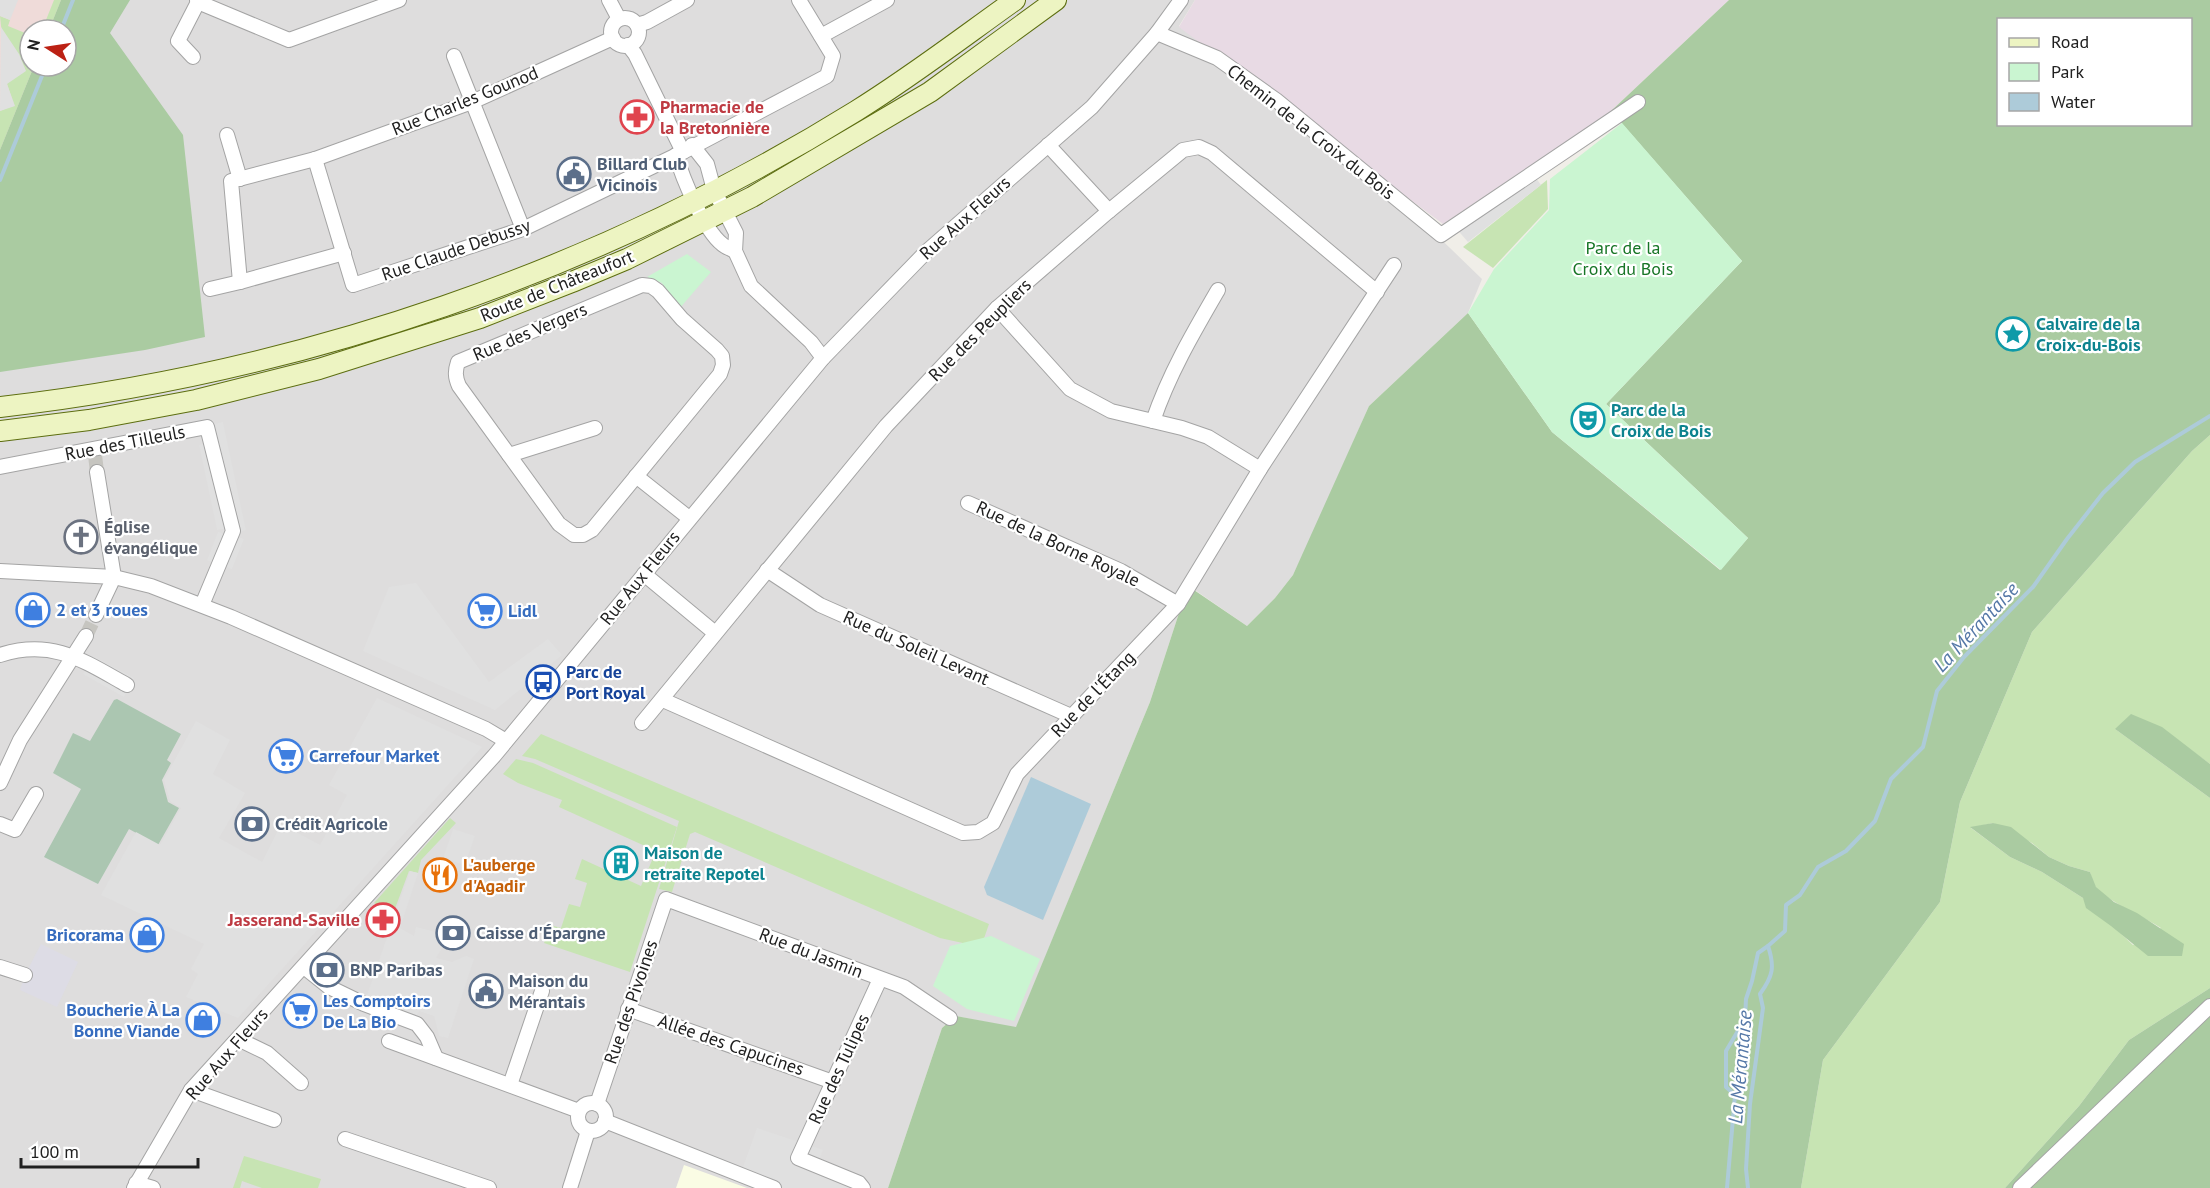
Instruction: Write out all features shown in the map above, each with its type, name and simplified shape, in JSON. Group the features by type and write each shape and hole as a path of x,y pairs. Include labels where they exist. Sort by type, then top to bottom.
{"main road":[{"name":"Route de Châteaufort","path":"0,431 89,420 196,400 319,369 480,318 572,282 705,221 719,200 858,110 1015,0"},
{"name":"Route de Châteaufort","path":"0,407 88,397 192,377 315,347 484,292 572,257 694,200 752,197 930,92 1056,0"}],"street":[{"path":"193,57 178,41 197,1 289,40 399,0"},
{"path":"609,0 619,19"},
{"path":"637,25 687,0"},
{"name":"Rue Claude Debussy","path":"315,159 353,285 523,229 684,151 827,76 833,57 799,0"},
{"path":"821,36 887,0"},
{"name":"Rue Aux Fleurs","path":"135,1186 191,1090 506,741 824,357 926,252 1092,107 1157,33 1181,0"},
{"path":"619,19 633,20 637,25 638,38 628,45 622,45 613,38 612,27 619,19"},
{"name":"Chemin de la Croix du Bois","path":"1157,33 1217,58 1276,100 1441,235 1638,102"},
{"name":"Rue Charles Gounod","path":"240,179 315,159 471,102 613,38"},
{"path":"628,45 635,54 684,151 682,177 705,221 722,245 735,251"},
{"path":"454,56 523,229"},
{"path":"227,135 240,179 231,181 240,282"},
{"path":"1048,145 1109,211"},
{"name":"Rue des Peupliers","path":"642,723 886,426 997,308 1183,150 1199,147 1212,153 1377,292"},
{"path":"684,151 707,164 719,200 736,233 735,251 751,286 824,357"},
{"path":"210,289 344,253"},
{"name":"Rue de l'Étang","path":"663,700 963,833 978,832 993,823 1017,774 1178,604 1260,469 1394,266"},
{"name":"Rue des Vergers","path":"642,285 651,286 682,319 717,350 722,356 723,365 720,374 636,476 592,530 583,535 574,536 559,524 459,386 455,378 458,362 642,285"},
{"path":"1153,421 1184,349 1218,290"},
{"path":"997,308 1070,389 1111,411 1182,428 1208,437 1260,469"},
{"name":"Rue des Tilleuls","path":"0,467 94,452 207,427 233,531 202,605"},
{"path":"509,456 595,428"},
{"path":"96,615 114,577 97,472"},
{"path":"636,476 689,518"},
{"name":"Rue de la Borne Royale","path":"968,503 1121,571 1178,604"},
{"name":"Rue du Soleil Levant","path":"767,570 820,605 1071,716"},
{"path":"0,571 114,577 151,586 202,605 486,729 506,741"},
{"path":"644,574 715,633"},
{"path":"0,783 20,740 86,636"},
{"path":"0,655 36,647 74,656 128,685"},
{"path":"0,824 15,830 36,794"},
{"name":"Rue du Jasmin","path":"666,899 904,987 950,1018"},
{"name":"Rue des Pivoines","path":"597,1104 666,899"},
{"path":"0,967 25,975"},
{"path":"304,967 329,987 364,1004 417,1024 427,1037 436,1058"},
{"name":"Rue des Tulipes","path":"863,1188 859,1183 798,1158 880,979"},
{"path":"510,1085 542,991"},
{"path":"2020,1188 2210,1006"},
{"name":"Allée des Capucines","path":"628,1009 833,1082"},
{"path":"238,1039 267,1053 301,1083"},
{"path":"389,1041 579,1111"},
{"path":"191,1090 274,1120"},
{"path":"587,1104 597,1104 604,1111 605,1121 599,1130 588,1131 578,1121 579,1111 587,1104"},
{"path":"605,1121 774,1188"},
{"path":"570,1188 588,1131"},
{"path":"345,1139 489,1188"},
{"path":"135,1186 153,1188"}],"shaded area":[{"path":"0,0 61,0 54,18 18,18 18,78 29,78 0,150"},
{"path":"0,0 18,0 10,20 0,16"},
{"path":"61,0 1195,0 1179,26 1357,158 1482,279 1468,313 1369,406 1293,575 1275,598 1247,626 1192,588 1180,610 1150,702 1016,1028 956,1016 942,1028 888,1188 0,1188 0,150 29,78 78,78 78,18 54,18"},
{"path":"1195,0 1729,0 1611,111 1443,224 1179,27"},
{"path":"1,27 18,52 18,76 7,84 15,106 0,111"},
{"path":"1533,174 1541,185 1468,242 1454,226"},
{"path":"223,422 246,530 235,533 212,425"},
{"path":"208,443 227,528 217,530 199,445"},
{"path":"218,532 226,535 214,563 207,560"},
{"path":"235,536 244,539 232,569 224,566"},
{"path":"416,583 489,682 548,639 562,655 495,710 363,651 389,587"},
{"path":"93,656 134,678 124,697 83,674"},
{"path":"377,698 482,747 238,1018 186,997 198,974 191,969 204,944 101,895 136,832 160,845 181,808 170,801 164,780 196,721 230,740 213,774 245,793 219,838 262,862 281,824 320,845 347,795 329,785"},
{"path":"117,699 181,734 167,760 171,763 162,780 168,802 179,808 158,845 129,829 98,884 44,857 81,789 53,773 73,733 90,741 114,700"},
{"path":"453,829 475,836 465,865 443,858"},
{"path":"410,871 418,873 400,928 414,936 416,927 447,935 436,958 452,962 466,956 474,959 448,1038 439,1036 434,1016 419,1011 417,1015 366,998"},
{"path":"41,944 78,962 57,1007 20,990"},
{"path":"757,1128 823,1150 817,1164 871,1183 869,1188 782,1188 741,1173"},
{"path":"684,1165 747,1188 676,1188"}],"green space":[{"path":"54,0 61,0 54,18 47,18"},
{"path":"61,0 130,0 110,33 183,135 205,337 145,350 0,372 0,150 29,78 78,78 78,18 54,18"},
{"path":"1729,0 2210,0 2210,435 2192,451 2032,632 1960,802 1940,902 1823,1060 1801,1188 888,1188 942,1028 956,1016 1016,1027 1150,702 1180,610 1191,588 1247,626 1275,598 1293,575 1369,406 1468,313 1552,432 1720,570 1748,538 1606,404 1742,261 1611,111"},
{"path":"0,16 10,20 8,26 18,30 18,78 29,78 0,150 0,111 14,105 7,84"},
{"name":"Parc de la Croix du Bois","path":"1622,123 1742,261 1606,404 1748,538 1721,570 1552,432 1468,313 1494,269 1549,210 1550,179"},
{"path":"1547,180 1548,209 1493,268 1463,247"},
{"path":"687,254 711,272 679,309 662,283 647,277"},
{"path":"2210,435 2210,764 2188,748 2115,729 2210,798 2210,988 2129,1040 2079,1106 2005,1188 1801,1188 1823,1060 1940,902 1960,802 2032,632 2192,451","holes":["1993,823 2032,843 2049,857 2090,872 2095,886 2100,891 2161,928 2133,945 2083,898 2042,872 2010,857 1971,828"]},
{"path":"2131,714 2162,727 2210,764 2210,798 2115,729"},
{"path":"541,734 989,924 981,947 940,938 695,832 690,834 672,892 659,889 679,821 535,759 522,756"},
{"path":"516,759 533,763 677,827 630,972 544,943 550,925 561,928 569,904 580,907 587,883 575,879 582,859 641,886 656,851 559,807 562,800 518,783 503,774"},
{"path":"450,818 456,823 421,860 418,873 409,871 393,914 374,903"},
{"path":"1993,823 2011,827 2049,857 2090,872 2096,887 2114,902 2137,913 2184,944 2182,956 2148,956 2086,908 2083,898 2042,872 2010,857 1970,827"},
{"path":"991,936 1040,959 1014,1021 967,1009 933,986 950,946"},
{"path":"2210,988 2210,1188 2005,1188 2079,1106 2129,1040"},
{"path":"244,1156 321,1179 318,1188 262,1188 242,1181 240,1188 233,1188"}],"water":[{"path":"1031,777 1091,804 1043,920 987,895 984,887"}],"waterway":[{"path":"66,18 73,0"},
{"path":"0,180 41,78"},
{"name":"La Mérantaise","path":"1748,1188 1746,1169 1750,1104 1763,1008 1760,994 1768,982 1772,966 1768,946 1785,931 1786,905 1800,895 1818,867 1846,851 1875,821 1891,779 1923,747 1937,691 1964,657 2033,587 2103,493 2135,462 2210,416"},
{"path":"1727,1188 1735,1095 1726,1087 1726,1051 1745,1019 1746,999 1758,953 1768,946"}],"tunnel":[{"path":"95,455 97,472"},
{"path":"86,636 96,615"}],"place":[{"name":"Pharmacie de la Bretonnière","path":"637,117"},
{"name":"Billard Club Vicinois","path":"574,174"},
{"name":"Calvaire de la Croix-du-Bois","path":"2013,334"},
{"name":"Parc de la Croix de Bois","path":"1588,420"},
{"name":"Église évangélique","path":"81,537"},
{"name":"2 et 3 roues","path":"33,610"},
{"name":"Lidl","path":"485,611"},
{"name":"Parc de Port Royal","path":"543,682"},
{"name":"Carrefour Market","path":"286,756"},
{"name":"Crédit Agricole","path":"252,824"},
{"name":"Maison de retraite Repotel","path":"621,863"},
{"name":"L'auberge d'Agadir","path":"440,875"},
{"name":"Jasserand-Saville","path":"383,920"},
{"name":"Caisse d'Épargne","path":"453,933"},
{"name":"Bricorama","path":"147,935"},
{"name":"BNP Paribas","path":"327,970"},
{"name":"Maison du Mérantais","path":"486,991"},
{"name":"Les Comptoirs De La Bio","path":"300,1011"},
{"name":"Boucherie À La Bonne Viande","path":"203,1020"}]}
